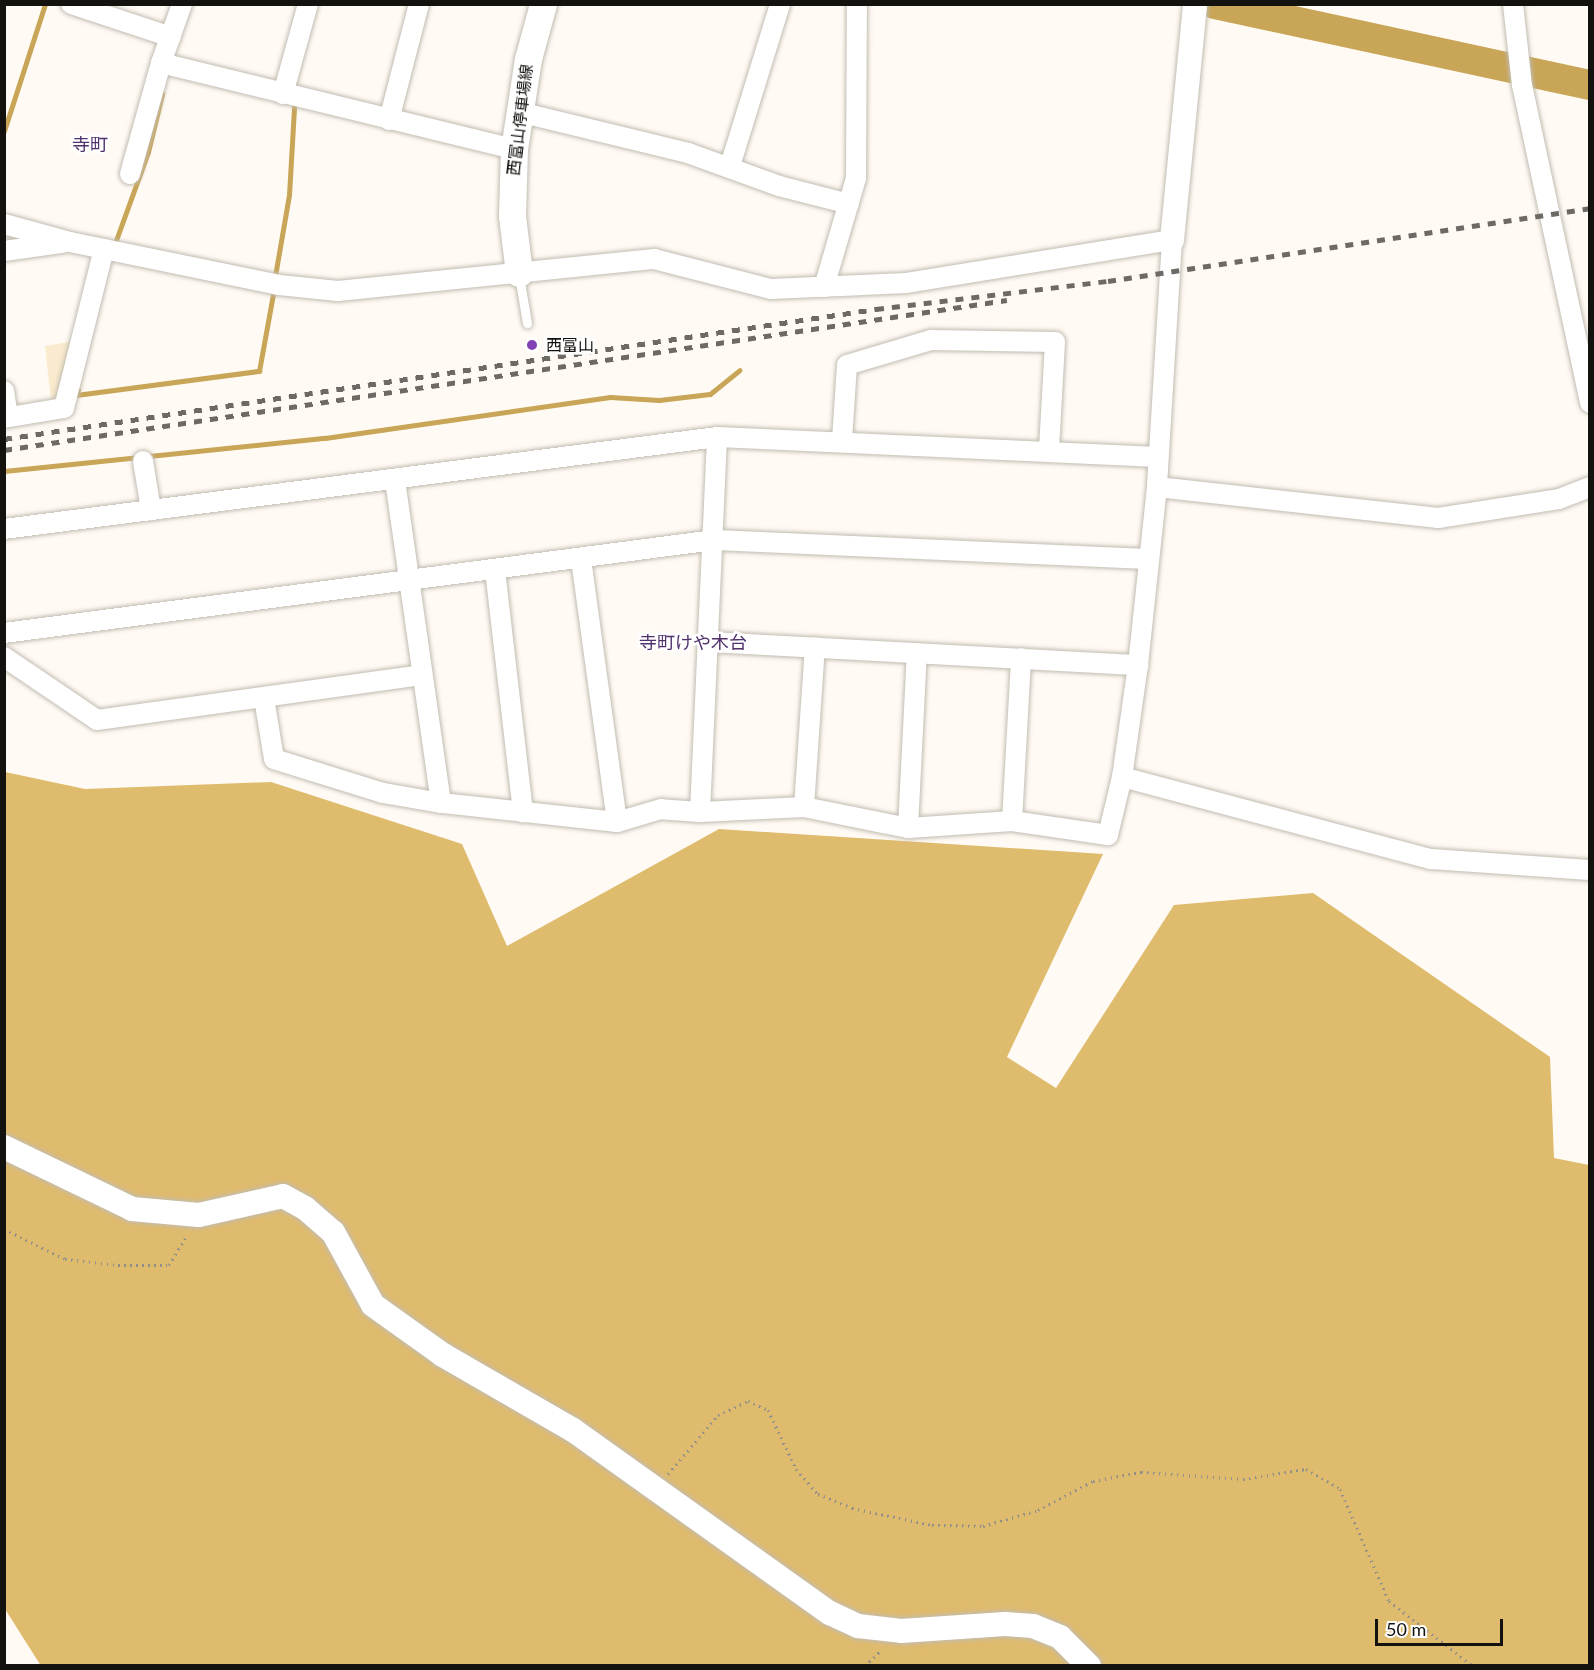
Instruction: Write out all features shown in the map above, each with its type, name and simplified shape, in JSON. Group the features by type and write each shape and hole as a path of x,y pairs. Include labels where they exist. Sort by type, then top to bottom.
{"main road":[{"name":"西富山停車場線","path":"519,273 512,216 514,149 528,59 543,4"}],"street":[{"path":"130,174 161,63 183,4"},
{"path":"283,94 308,4"},
{"path":"389,120 419,4"},
{"path":"730,166 780,4"},
{"path":"824,287 856,178 857,4"},
{"path":"1513,4 1522,85 1590,403"},
{"path":"82,6 171,37"},
{"path":"264,698 274,759 383,793 441,803 617,822 661,809 700,812 804,807 908,828 1012,821 1108,836 1122,777 1138,665 1157,487 1172,240 1195,10"},
{"path":"161,63 514,149"},
{"path":"519,112 730,166 779,186 849,204"},
{"path":"4,224 70,242 279,285 338,291 654,259 771,289 906,283 1172,240"},
{"path":"4,251 70,242"},
{"path":"4,392 6,418 64,408 104,249"},
{"path":"842,440 847,365 931,340 1055,342 1049,451"},
{"path":"4,530 717,437 842,440 1159,457"},
{"path":"700,812 711,642 717,437"},
{"path":"142,461 151,510"},
{"path":"395,480 441,803"},
{"path":"1157,487 1438,518 1558,499 1590,487"},
{"path":"4,633 714,540 1149,559"},
{"path":"581,559 617,822"},
{"path":"495,570 523,812"},
{"path":"711,642 1138,665"},
{"path":"804,807 815,647"},
{"path":"908,828 917,653"},
{"path":"4,657 97,720 421,675"},
{"path":"1012,821 1022,658"},
{"path":"1122,777 1431,859 1590,870"},
{"path":"4,1147 132,1209 199,1215 246,1206 269,1197 284,1196 305,1208 333,1232 374,1305 443,1355 573,1430 800,1594 858,1626 901,1631 1005,1624 1033,1626 1060,1637 1089,1665"}],"lane":[{"path":"519,273 527,323"}],"path":[{"path":"4,1229 65,1259 118,1265 169,1265 199,1215"},
{"path":"656,1492 718,1415 748,1401 768,1410 795,1469 818,1494 852,1508 932,1525 993,1523 1038,1510 1093,1481 1141,1472 1243,1479 1306,1469 1340,1489 1389,1601 1473,1665"}],"shaded area":[{"path":"74,341 63,391 51,401 45,346"},
{"path":"5,772 85,789 271,782 462,844 507,946 719,829 1103,854 1007,1057 1056,1088 1174,905 1313,893 1550,1057 1554,1158 1589,1165 1589,1665 41,1666 5,1609"}],"waterway":[{"path":"4,131 45,4"},
{"path":"1215,4 1590,85"},
{"path":"115,243 148,152 162,94"},
{"path":"275,276 289,195 294,107"},
{"path":"78,390 76,395 259,371 273,294"},
{"path":"4,471 325,438 610,397 659,400 710,394 740,370"}],"railway":[{"path":"4,439 876,309 1108,281 1590,208"},
{"path":"4,450 1007,300"}],"place":[{"name":"西富山","path":"532,345"}],"district":[{"name":"寺町","path":"90,144"},
{"name":"寺町けや木台","path":"693,642"}]}
